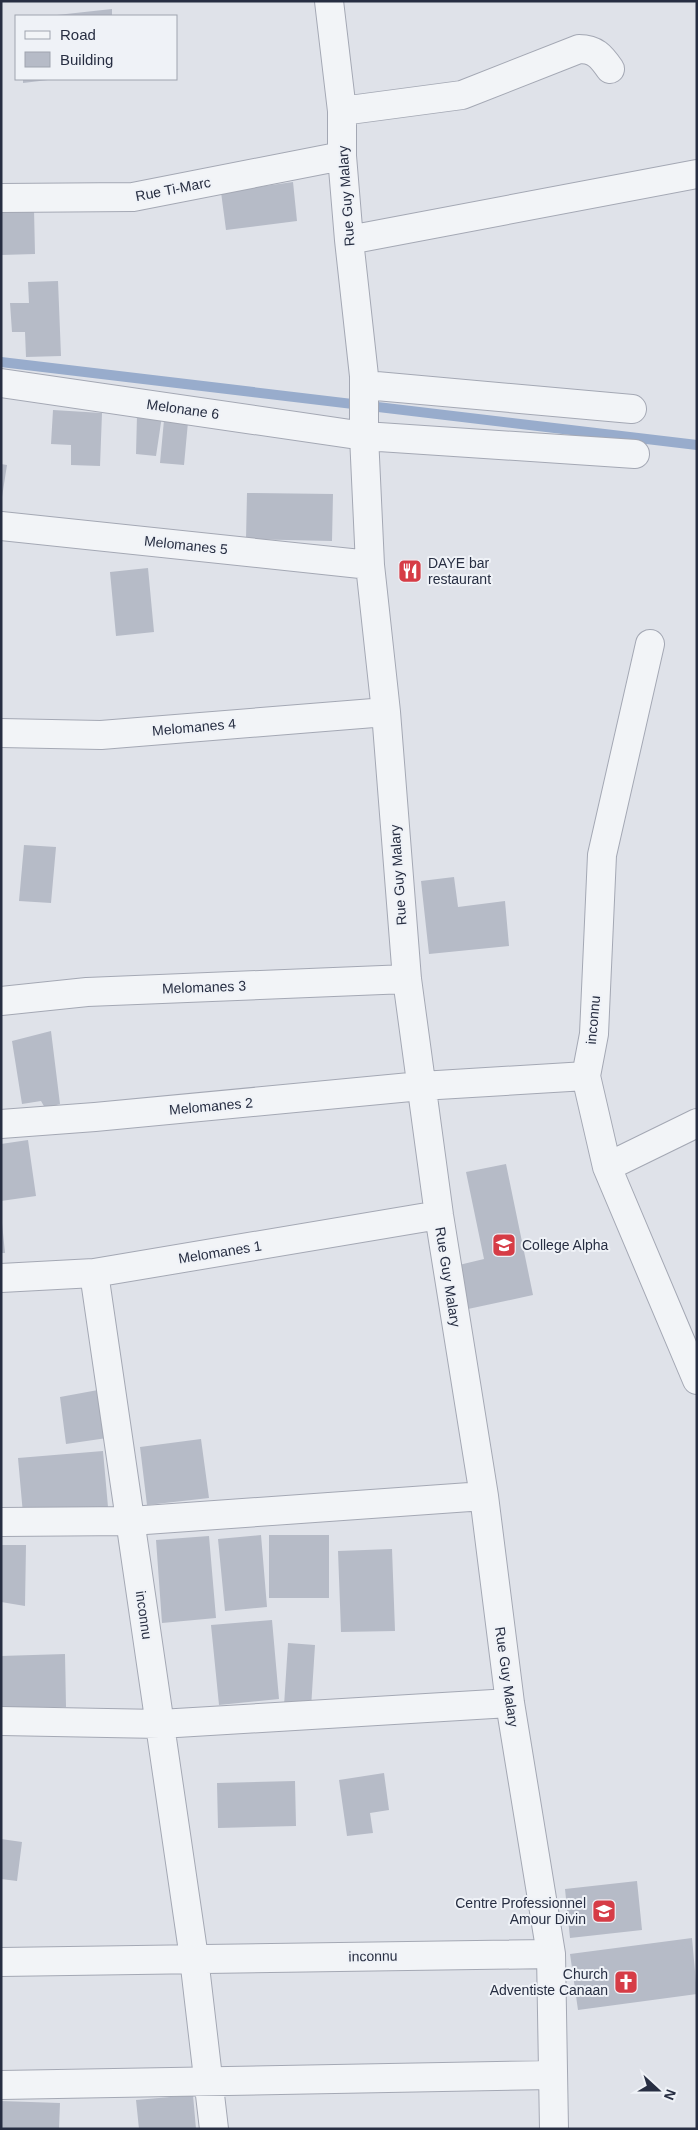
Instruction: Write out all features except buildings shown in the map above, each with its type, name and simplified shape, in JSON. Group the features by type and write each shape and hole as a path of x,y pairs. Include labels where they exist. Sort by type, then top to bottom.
{"street":[{"name":"Rue Guy Malary","path":"329,1 342,111 342,156 364,388 370,565 386,712 407,980 438,1215 484,1496 510,1703 552,1954 554,2129"},
{"path":"342,111 462,95 579,49 590,49 601,55 610,69"},
{"name":"Rue Ti-Marc","path":"1,198 133,197 342,156"},
{"path":"349,240 697,174"},
{"name":"Melonane 6","path":"1,383 364,428 635,454"},
{"path":"364,388 632,409"},
{"name":"Melomanes 5","path":"1,526 370,565"},
{"name":"inconnu","path":"650,644 602,855 594,1034 586,1076 606,1167 697,1380"},
{"name":"Melomanes 4","path":"1,733 102,735 386,712"},
{"name":"Melomanes 3","path":"1,1001 87,992 407,980"},
{"name":"Melomanes 2","path":"1,1124 421,1086 586,1076"},
{"path":"606,1167 697,1123"},
{"name":"Melomanes 1","path":"1,1278 94,1273 438,1215"},
{"name":"inconnu","path":"94,1273 194,1958 214,2129"},
{"path":"1,1522 131,1521 484,1496"},
{"path":"1,1721 160,1724 510,1703"},
{"name":"inconnu","path":"1,1962 552,1954"},
{"path":"1,2085 553,2075"}],"waterway":[{"path":"1,362 697,445"}],"place":[{"name":"DAYE bar restaurant","path":"410,571"},
{"name":"College Alpha","path":"504,1245"},
{"name":"Centre Professionnel Amour Divin","path":"604,1911"},
{"name":"Church Adventiste Canaan","path":"626,1982"}]}
